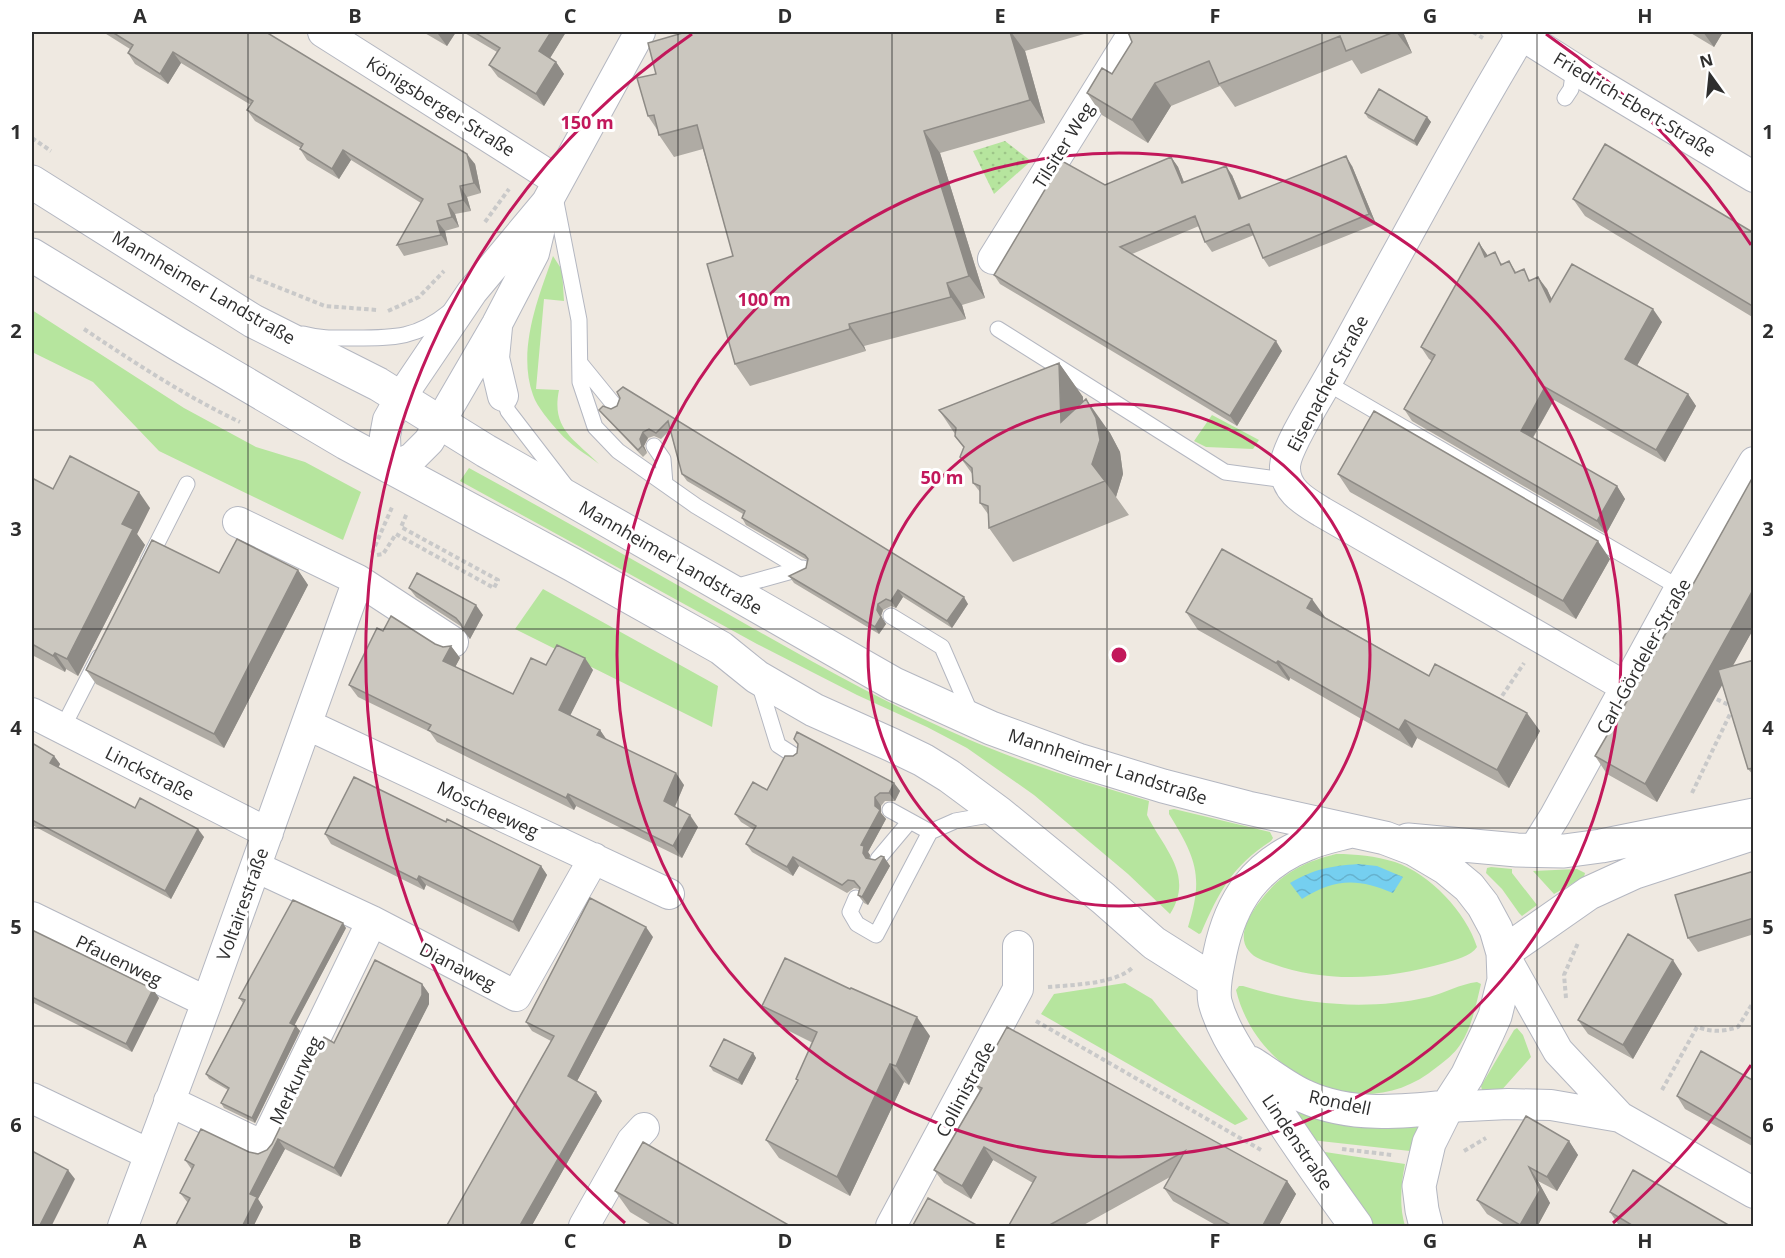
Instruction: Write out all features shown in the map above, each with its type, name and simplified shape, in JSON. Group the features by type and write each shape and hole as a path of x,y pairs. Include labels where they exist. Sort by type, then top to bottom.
{"main road":[{"name":"Mannheimer Landstraße","path":"32,182 254,321 331,359 400,397 486,451 894,684 991,728 1078,760 1163,786 1248,808 1370,834"},
{"path":"32,203 51,209 72,209"},
{"path":"32,255 346,443 390,465 721,648 757,677 814,710 923,760 999,813 1154,943 1214,981"},
{"name":"Rondell","path":"1447,1107 1404,1111 1360,1111 1333,1105 1306,1097 1242,1056 1230,1039 1221,1018 1215,1000 1214,981 1225,929 1243,891 1264,868 1284,854 1309,843 1370,834 1533,851 1564,850 1601,846 1754,815"},
{"path":"1503,953 1589,893 1635,872 1754,833"},
{"path":"1370,834 1414,849 1446,868 1469,887 1483,905 1496,929 1503,953 1504,980 1495,1016 1467,1077 1447,1107 1429,1143 1419,1186 1426,1227"},
{"name":"Lindenstraße","path":"1242,1056 1302,1152 1356,1227"}],"street":[{"name":"Königsberger Straße","path":"323,32 528,161 553,191"},
{"path":"553,191 534,253 497,324 429,441 412,458 390,465 385,436 388,420 400,397 472,292 553,191 640,32"},
{"name":"Tilsiter Weg","path":"993,259 1134,32"},
{"name":"Friedrich-Ebert-Straße","path":"1521,32 1574,68 1754,177"},
{"name":"Eisenacher Straße","path":"1286,480 1285,463 1303,423 1521,32"},
{"path":"497,324 494,358 503,396"},
{"name":"Carl-Gördeler-Straße","path":"1533,851 1680,588 1754,462"},
{"path":"1286,480 1301,499 1626,687"},
{"path":"238,522 364,568 453,642"},
{"name":"Voltairestraße","path":"123,1227 364,568"},
{"name":"Linckstraße","path":"32,713 268,833"},
{"name":"Moscheeweg","path":"308,725 669,894"},
{"name":"Dianaweg","path":"256,867 372,921 516,996 594,858"},
{"name":"Pfauenweg","path":"32,918 207,1002"},
{"name":"Merkurweg","path":"169,1101 263,1146 372,921"},
{"name":"Collinistraße","path":"891,1227 1014,998 1018,946"},
{"path":"1503,953 1558,1052 1620,1118 1754,1193"},
{"path":"32,1098 149,1154"},
{"path":"1447,1107 1508,1104 1551,1105 1620,1118"},
{"path":"584,1227 632,1141 644,1128"}],"lane":[{"path":"1565,98 1571,88 1574,68"},
{"path":"553,191 579,320 580,382 595,427 618,451 696,506 802,568 729,589"},
{"path":"254,321 318,338 395,338 411,334 439,320 472,292"},
{"path":"998,329 1225,472 1286,480"},
{"path":"580,363 615,406"},
{"path":"1327,383 1680,588"},
{"path":"503,396 508,411 580,504"},
{"path":"654,446 663,459 665,484"},
{"path":"144,569 188,484"},
{"path":"891,615 942,647 973,720"},
{"path":"62,729 106,644"},
{"path":"757,677 778,745 795,756"},
{"path":"890,810 930,831"},
{"path":"856,898 850,912 857,924 876,934 930,831 955,821 999,813"},
{"path":"878,859 910,821"}],"path":[{"path":"32,138 51,152"},
{"path":"484,223 528,161"},
{"path":"240,272 270,286 325,306 389,310 419,297 450,266"},
{"path":"364,568 383,554 396,534 494,588 498,580 401,527 410,505"},
{"path":"379,536 389,514"},
{"path":"1495,707 1540,638"},
{"path":"1702,692 1734,708 1744,705"},
{"path":"1692,789 1734,708"},
{"path":"1014,998 1106,980 1129,971 1154,943"},
{"path":"1570,1007 1566,999 1564,975 1578,943"},
{"path":"1014,998 1235,1137 1267,1154"},
{"path":"1662,1090 1697,1027 1708,1031 1724,1032 1738,1027 1754,1001"},
{"path":"1458,1158 1465,1150 1495,1133"},
{"path":"1338,1148 1396,1155"}],"green space":[{"path":"1005,141 1031,161 994,194 973,151"},
{"path":"553,256 562,270 564,301 544,299 536,389 559,390 557,403 562,424 573,440 599,464 568,441 548,419 535,400 529,378 527,360 531,324"},
{"path":"32,310 184,408 256,447 305,462 361,492 343,540 159,451 93,382 32,352"},
{"path":"1212,415 1259,440 1253,449 1206,447 1194,441"},
{"path":"469,468 812,662 906,711 1014,758 1149,801 1147,815 1174,862 1178,874 1177,900 1170,914 1128,874 1034,795 967,748 757,644 460,481"},
{"path":"543,589 718,686 712,727 515,629"},
{"path":"1174,809 1270,832 1273,838 1236,870 1221,892 1199,934 1188,927 1196,894 1195,868 1186,843 1169,814 1169,810"},
{"path":"1336,854 1388,860 1421,875 1455,908 1472,934 1477,947 1471,953 1445,963 1402,973 1359,977 1315,975 1263,960 1251,953 1244,940 1245,928 1265,895 1282,878 1301,866"},
{"path":"1487,868 1512,869 1512,873 1537,905 1522,916 1502,889 1486,873"},
{"path":"1577,869 1585,873 1584,877 1554,894 1533,871"},
{"path":"1477,982 1481,984 1473,1016 1468,1031 1455,1051 1437,1067 1408,1085 1377,1093 1346,1093 1317,1084 1289,1069 1266,1047 1248,1021 1236,990 1239,986 1243,986 1312,1002 1359,1005 1429,997"},
{"path":"1125,983 1152,999 1248,1119 1235,1125 1041,1014 1054,994"},
{"path":"1517,1028 1523,1035 1531,1057 1499,1093 1482,1090 1481,1086"},
{"path":"1292,1107 1418,1126 1420,1129 1410,1151 1311,1140"},
{"path":"1323,1153 1405,1164 1401,1195 1405,1226 1371,1226"}],"water":[{"path":"1358,864 1377,866 1403,877 1393,893 1369,885 1347,882 1325,887 1302,899 1290,883 1323,869"}],"building":[{"path":"112,32 266,32 467,154 474,183 460,186 463,200 448,204 452,217 437,221 441,235 397,245 423,199 343,150 332,169 300,149 303,144 247,110 253,101 173,52 160,74 128,53 133,45"},
{"path":"474,32 551,32 539,51 556,62 536,94 489,65 500,48"},
{"path":"686,32 1010,32 1030,100 924,131 969,276 947,283 951,297 849,324 850,329 735,364 707,264 733,256 697,125 659,135 654,115 648,116 637,78 656,74 648,43"},
{"path":"1128,32 1394,32 1346,51 1340,36 1219,84 1209,61 1155,83 1132,120 1087,93 1102,68 1112,74 1132,42"},
{"path":"1379,89 1427,117 1414,141 1365,113"},
{"path":"1605,144 1754,233 1754,307 1573,199"},
{"path":"1346,156 1369,214 1263,258 1249,224 1205,242 1195,216 1120,247 1276,341 1230,416 994,275 1062,161 1105,185 1171,157 1182,183 1226,166 1239,199"},
{"path":"1479,243 1485,257 1495,252 1501,265 1509,261 1515,273 1524,269 1529,281 1538,277 1550,302 1572,264 1653,309 1625,359 1688,394 1656,450 1545,387 1521,431 1617,486 1597,521 1404,409 1435,355 1421,347"},
{"path":"1059,363 1061,422 1086,399 1096,418 1100,440 1092,464 1105,481 989,528 988,506 980,503 980,486 973,483 972,468 960,457 964,447 955,436 956,428 939,410"},
{"path":"623,387 964,597 947,621 898,590 891,601 886,599 878,604 877,610 881,617 875,627 789,576 806,568 808,559 805,555 742,518 745,511 682,474 668,421 656,433 649,429 643,432 640,439 642,446 638,450 599,410 603,406 611,409 617,406 620,398 617,392"},
{"path":"1374,411 1598,541 1563,601 1338,474"},
{"path":"70,456 139,492 122,524 133,529 67,659 55,653 53,656 32,644 32,478 53,489"},
{"path":"1754,475 1754,588 1645,784 1595,756"},
{"path":"237,539 298,570 214,734 86,670 152,540 219,573"},
{"path":"1222,549 1312,599 1307,608 1429,676 1435,664 1527,713 1497,770 1405,720 1399,730 1186,612"},
{"path":"417,573 476,605 463,630 456,618 409,588"},
{"path":"391,616 435,644 443,647 451,646 443,661 513,694 531,658 546,665 557,645 585,658 559,710 600,730 597,735 676,773 664,801 690,815 673,846 568,794 566,798 428,730 431,725 349,685 377,628 383,631"},
{"path":"1754,660 1754,768 1748,769 1718,670"},
{"path":"797,732 894,783 889,793 880,793 875,797 875,806 880,810 861,845 864,846 863,853 866,858 875,860 881,856 884,857 862,897 858,895 860,888 854,881 848,880 842,885 793,857 787,867 746,844 756,826 735,814 753,782 767,790 785,756 793,756 797,753 798,744 794,739"},
{"path":"32,743 54,756 50,763 135,808 140,798 198,829 165,891 32,820"},
{"path":"354,777 446,822 447,819 541,866 513,922 419,876 417,880 325,834"},
{"path":"1754,871 1754,918 1688,938 1675,895"},
{"path":"590,898 646,927 568,1076 596,1092 519,1227 446,1227 554,1036 526,1022"},
{"path":"293,900 343,923 290,1023 296,1026 252,1118 221,1103 229,1088 206,1074 245,1000 239,998"},
{"path":"32,930 153,989 126,1044 32,997"},
{"path":"1628,934 1673,960 1623,1045 1578,1020"},
{"path":"785,958 917,1017 896,1066 890,1064 837,1177 766,1140 798,1080 796,1079 817,1032 762,1006"},
{"path":"375,960 422,984 422,995 334,1168 278,1139 250,1194 257,1197 243,1225 247,1227 179,1227 176,1225 190,1198 180,1193 194,1165 185,1160 201,1129 249,1152 258,1154 267,1150 324,1037 334,1043"},
{"path":"1007,1027 1287,1181 1262,1227 1234,1227 1164,1188 1185,1151 1046,1227 1008,1227 1036,1177 984,1147 962,1186 934,1170 982,1088 975,1085"},
{"path":"724,1039 753,1053 738,1080 710,1066"},
{"path":"1701,1051 1754,1081 1754,1140 1677,1096"},
{"path":"1526,1116 1569,1141 1547,1177 1529,1167 1540,1190 1520,1225 1477,1200"},
{"path":"643,1142 792,1227 678,1227 615,1191"},
{"path":"32,1151 68,1170 39,1227 32,1226"},
{"path":"1633,1170 1732,1227 1635,1227 1610,1212"},
{"path":"928,1198 980,1227 912,1227"}]}
